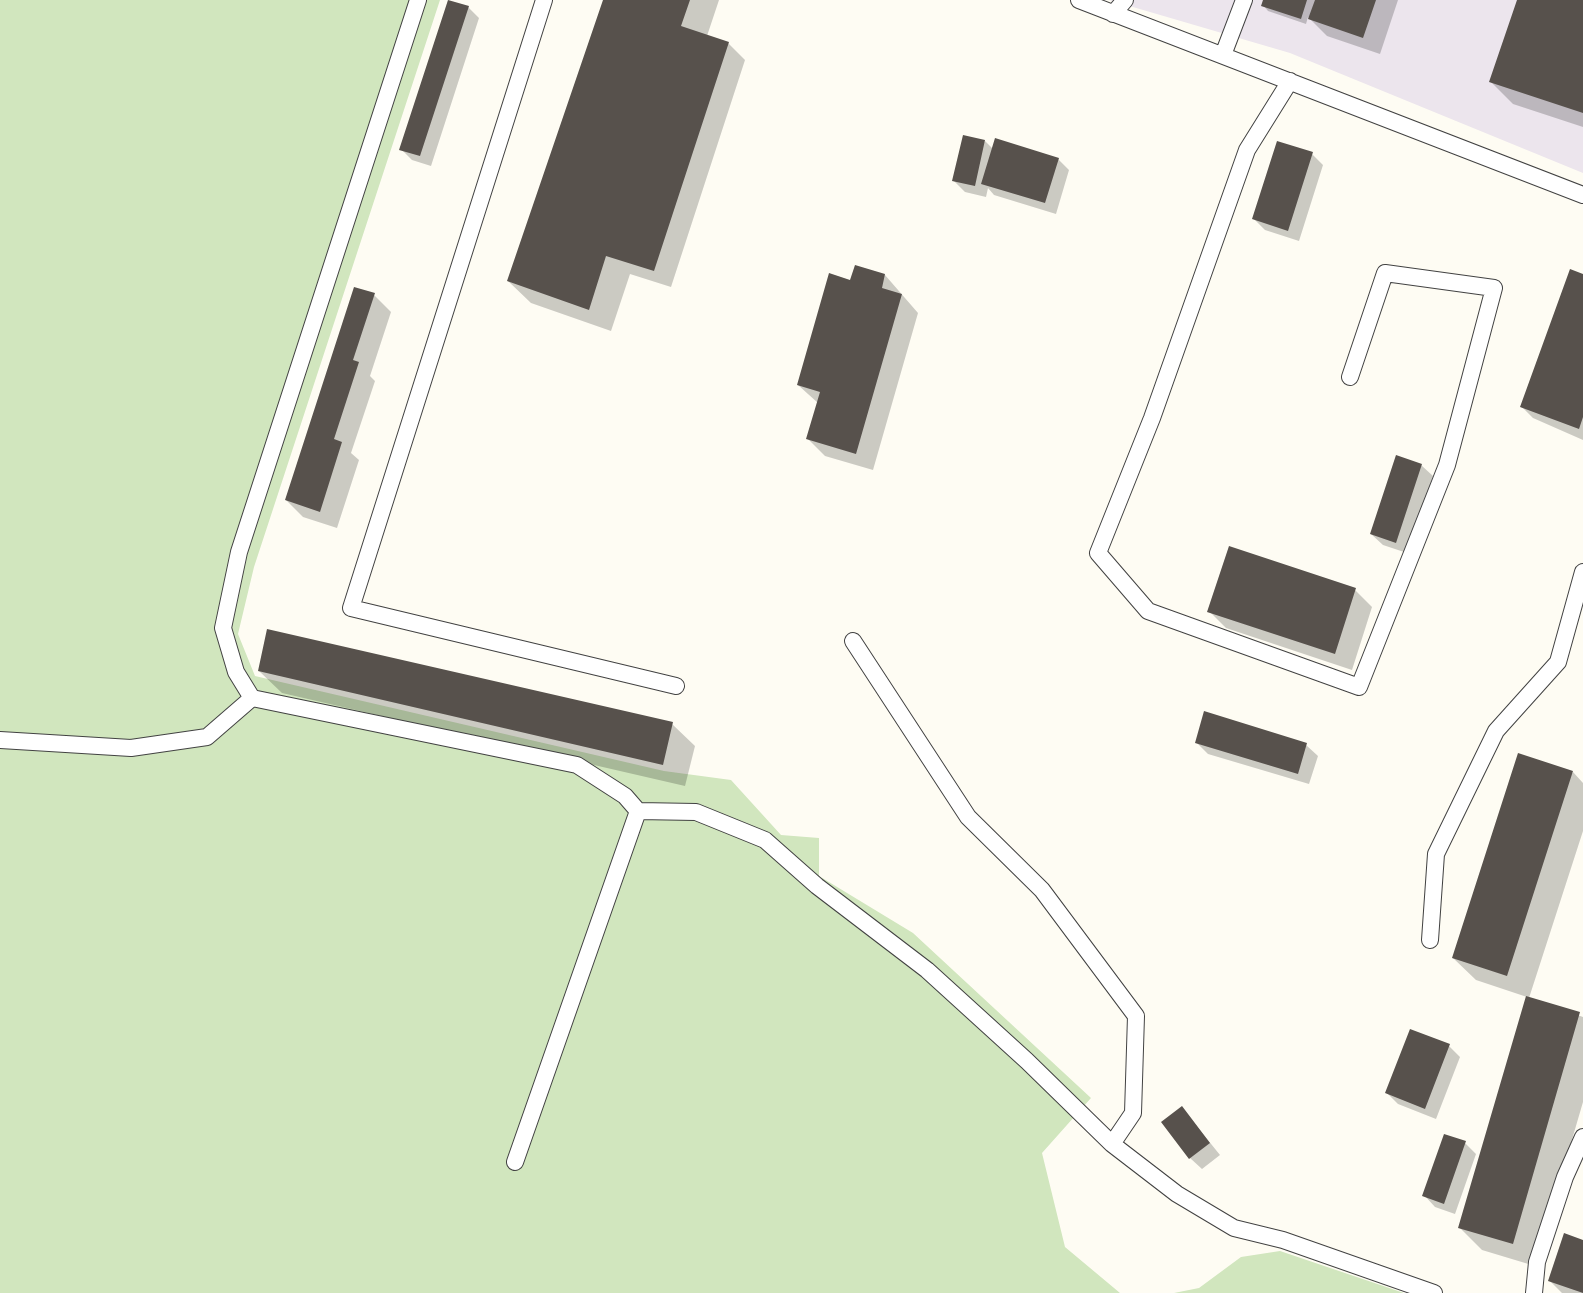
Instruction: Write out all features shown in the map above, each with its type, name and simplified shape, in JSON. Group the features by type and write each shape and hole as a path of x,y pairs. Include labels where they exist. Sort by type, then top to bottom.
{"lane":[{"path":"418,0 239,552 222,627 236,672 252,698 577,765 625,796 638,811 696,812 765,840 817,886 927,970 1027,1061 1112,1144 1177,1194 1234,1228 1283,1240 1434,1293"},
{"path":"544,0 351,608 676,686"},
{"path":"1078,0 1583,195"},
{"path":"1113,14 1125,0"},
{"path":"1223,55 1244,0"},
{"path":"1290,81 1247,150 1152,418 1098,553 1148,610 1359,687 1447,465 1494,288 1385,273 1350,377"},
{"path":"1430,940 1436,854 1496,731 1558,662 1583,572"},
{"path":"853,641 968,817 1042,890 1136,1016 1133,1113 1112,1144"},
{"path":"0,740 131,748 207,737 252,698"},
{"path":"515,1162 638,811"},
{"path":"1534,1293 1537,1262 1565,1177 1583,1137"}],"shaded area":[{"path":"1109,0 1583,0 1583,173 1290,53"}],"green space":[{"path":"0,0 440,0 254,567 238,634 255,676 664,771 731,780 781,835 819,838 819,876 913,933 1091,1098 1042,1153 1065,1247 1120,1293 0,1293"},
{"path":"1280,1251 1404,1293 1174,1293 1199,1288 1241,1257"}],"building":[{"path":"448,0 469,6 420,156 399,150"},
{"path":"603,0 690,0 681,26 729,42 654,271 606,256 589,310 507,281"},
{"path":"1263,0 1307,0 1301,19 1261,6"},
{"path":"1315,0 1376,0 1363,38 1308,19"},
{"path":"1517,0 1583,0 1583,113 1489,82"},
{"path":"963,135 985,140 975,186 952,181"},
{"path":"995,138 1059,158 1045,203 981,184"},
{"path":"1277,141 1313,152 1288,231 1252,219"},
{"path":"855,265 885,274 882,288 902,294 856,454 806,439 820,392 797,385 829,273 850,280"},
{"path":"1570,269 1583,274 1583,417 1579,429 1520,407"},
{"path":"354,287 375,293 353,360 359,362 334,439 342,442 320,512 285,500"},
{"path":"1396,455 1422,464 1396,543 1370,534"},
{"path":"1229,546 1356,588 1335,654 1207,612"},
{"path":"267,629 673,722 663,765 258,671"},
{"path":"1204,711 1307,743 1298,774 1195,743"},
{"path":"1518,753 1573,771 1507,976 1452,958"},
{"path":"1526,996 1580,1012 1513,1244 1458,1228"},
{"path":"1410,1029 1450,1044 1425,1109 1385,1093"},
{"path":"1182,1106 1210,1143 1189,1159 1161,1122"},
{"path":"1444,1134 1466,1141 1444,1204 1422,1196"},
{"path":"1564,1233 1583,1240 1583,1293 1548,1281"}]}
